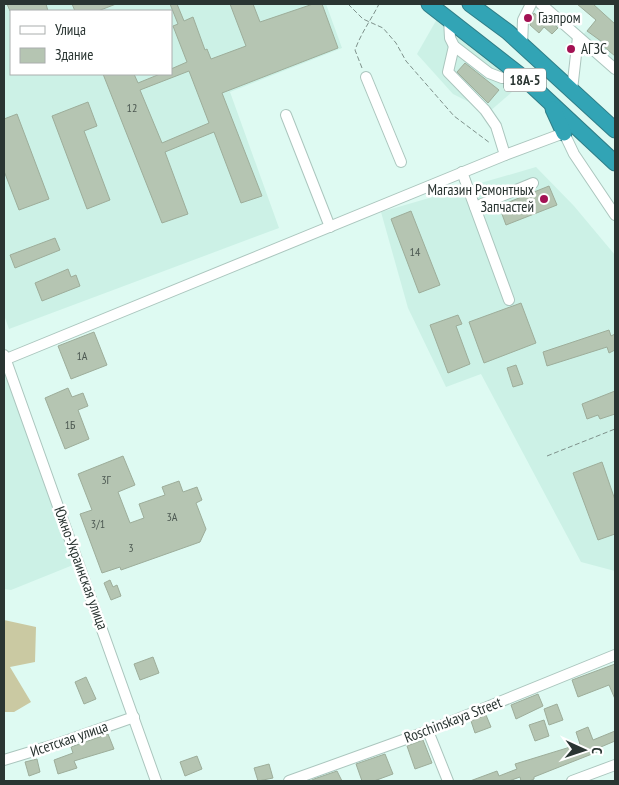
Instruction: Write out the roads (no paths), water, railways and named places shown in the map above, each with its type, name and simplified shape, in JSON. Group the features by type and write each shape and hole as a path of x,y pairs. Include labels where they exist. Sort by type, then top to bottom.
{"highway":[{"name":"18А-5","path":"429,4 525,79 615,163"},
{"name":"18А-5","path":"470,4 522,46 615,130"},
{"path":"551,103 564,133"}],"street":[{"path":"522,46 523,20 530,4"},
{"path":"540,4 615,69"},
{"path":"449,19 450,38 454,46 489,73 502,78 525,79"},
{"path":"572,90 578,37"},
{"path":"454,46 448,72 486,110 496,126 505,155"},
{"path":"366,77 401,162"},
{"path":"286,115 330,226"},
{"path":"4,358 462,172 564,133 574,154 615,215"},
{"path":"462,172 509,300"},
{"path":"475,207 533,184"},
{"name":"Южно-Украинская улица","path":"4,358 156,781"},
{"name":"Roschinskaya Street","path":"289,781 428,731 615,655"},
{"name":"Исетская улица","path":"4,760 134,717"},
{"path":"428,731 448,781"},
{"path":"572,781 615,766"}],"place":[{"name":"Газпром","path":"528,18"},
{"name":"АГЗС","path":"571,49"},
{"name":"Магазин Ремонтных Запчастей","path":"544,199"}]}
